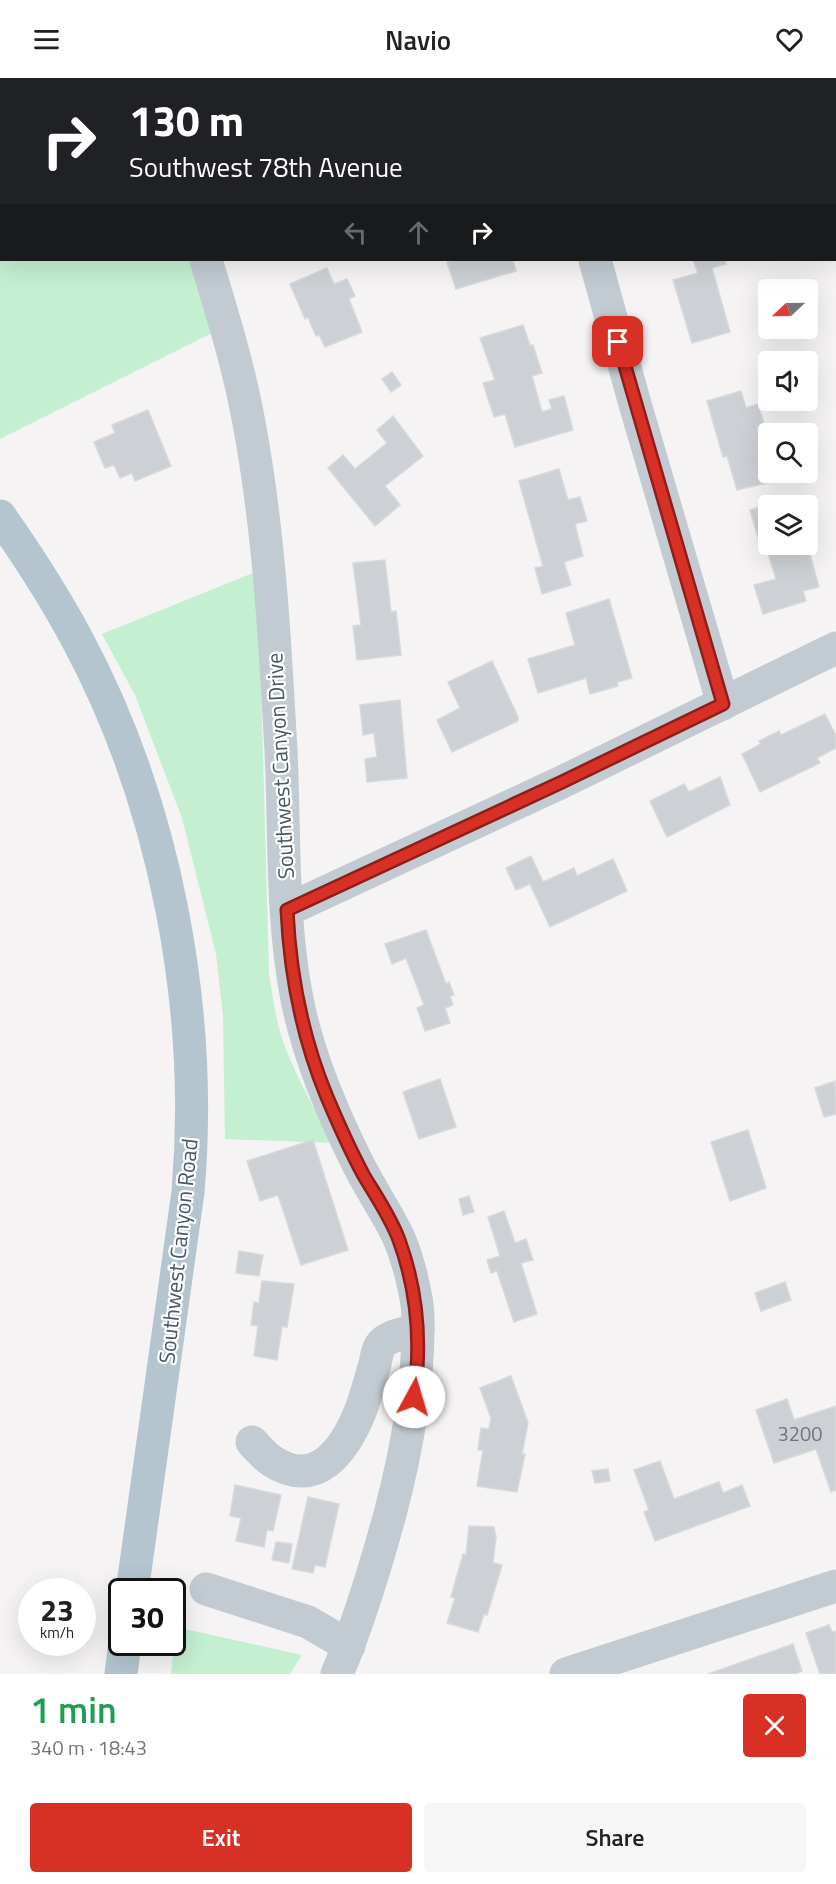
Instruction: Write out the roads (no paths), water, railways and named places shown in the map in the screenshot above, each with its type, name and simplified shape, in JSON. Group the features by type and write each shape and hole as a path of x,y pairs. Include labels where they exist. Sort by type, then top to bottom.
{"main road":[{"name":"Southwest Canyon Road","path":"0,516 40,574 78,640 110,709 136,778 157,849 173,913 184,982 191,1052 192,1154 134,1578"},
{"path":"121,1674 123,1656"}],"street":[{"name":"Southwest Canyon Drive","path":"206,261 232,348 249,422 259,491 273,627 281,750 288,941 297,1001 327,1096 358,1164 399,1238 415,1292 418,1330 417,1376 404,1460 372,1582 343,1660"},
{"path":"595,261 634,404 723,704"},
{"path":"287,910 562,782 836,648"},
{"path":"252,1442 271,1460 295,1472 310,1471 322,1466 336,1454 346,1440 360,1412 380,1346 390,1338 418,1330"},
{"path":"566,1674 836,1586"},
{"path":"206,1589 308,1622 343,1660"}]}
